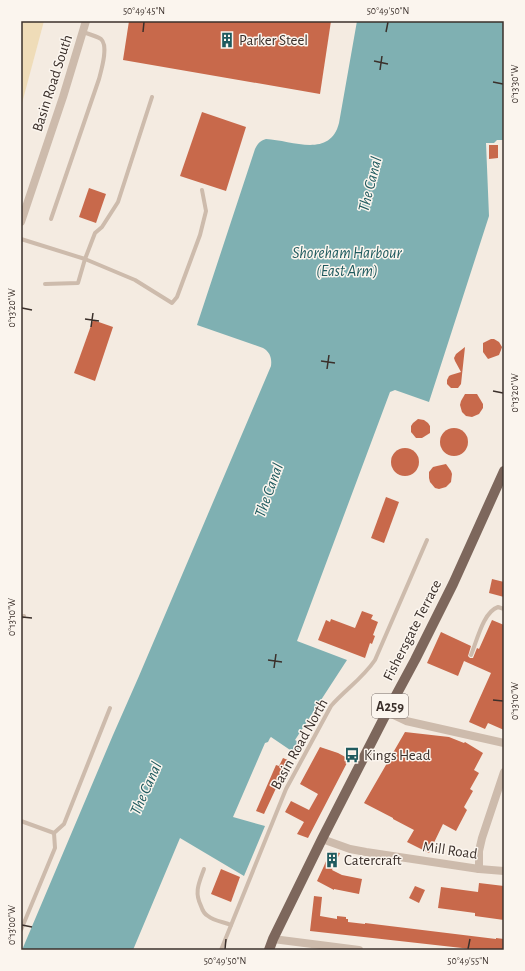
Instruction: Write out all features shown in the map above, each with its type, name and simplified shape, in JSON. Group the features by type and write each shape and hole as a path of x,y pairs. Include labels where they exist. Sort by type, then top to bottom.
{"main road":[{"name":"Fishersgate Terrace","path":"269,950 322,839 453,584 504,471"}],"street":[{"name":"Basin Road South","path":"21,222 63,97 86,21"},
{"path":"386,712 406,721 504,743"},
{"path":"479,869 479,851 482,838 504,772"},
{"name":"Mill Road","path":"322,839 350,849 479,869 504,871"},
{"path":"273,939 359,950"}],"lane":[{"path":"51,219 99,79 104,58 104,43 101,39 83,32"},
{"path":"45,284 78,283 95,232 102,227 118,202 152,97"},
{"path":"21,239 85,259 134,280 172,303 177,297 200,236 206,211 202,190"},
{"name":"Basin Road North","path":"222,950 286,789 331,706 366,673 375,660 427,540"},
{"path":"471,655 485,619 494,608 498,607 504,609"},
{"path":"54,833 64,824 110,708"},
{"path":"21,821 54,833"},
{"path":"21,930 55,848 54,833"},
{"path":"204,869 198,885 197,894 203,910 207,916 232,925"}],"sand":[{"path":"21,21 44,21 21,107"}],"water":[{"name":"Shoreham Harbour (East Arm)","path":"357,21 504,21 504,140 497,140 494,143 486,143 489,216 429,402 395,390 390,392 297,641 347,660 295,740 302,744 296,754 271,737 268,742 265,743 233,817 265,826 244,876 180,838 133,950 22,950 271,366 270,356 263,348 197,325 255,149 259,142 266,139 308,145 319,144 327,141 334,134 339,123"}],"building":[{"name":"Parker Steel","path":"129,21 331,21 320,94 123,60"},
{"path":"202,112 246,127 226,191 180,176"},
{"path":"489,145 498,145 498,158 489,159"},
{"path":"89,188 106,194 96,223 79,217"},
{"path":"93,320 113,327 95,381 74,373"},
{"path":"491,339 499,342 502,347 499,355 488,359 483,352 483,343"},
{"path":"465,347 461,384 458,388 451,388 447,384 449,376 461,372 454,358 456,354"},
{"path":"465,394 477,394 483,404 483,408 479,414 472,417 466,416 462,412 460,405"},
{"path":"418,419 424,420 430,426 430,433 422,438 416,438 411,432 411,426"},
{"path":"454,428 464,432 468,442 464,452 454,456 444,452 440,442 444,432"},
{"path":"405,448 415,452 419,462 415,472 405,476 395,472 391,462 395,452"},
{"path":"446,464 452,474 451,482 446,487 439,489 435,488 430,482 429,472 433,467"},
{"path":"386,497 399,502 384,543 371,538"},
{"path":"492,579 504,582 504,597 489,593"},
{"path":"362,611 373,615 371,619 378,622 373,635 375,636 372,644 370,643 365,658 318,640 326,620 330,622 331,619 355,628"},
{"path":"492,620 504,625 504,730 488,723 485,729 469,722 491,673 464,661 458,676 427,663 441,632 471,646 468,656 473,658 477,648 479,649"},
{"path":"405,732 449,737 464,743 465,742 483,753 474,770 479,773 470,789 473,791 464,807 467,810 456,831 443,824 429,853 407,842 414,830 364,803"},
{"path":"320,747 338,753 349,759 308,838 297,834 304,822 285,812 291,801 309,810 318,794 300,784"},
{"path":"283,758 290,761 279,785 278,784 264,814 256,811 276,765 279,766"},
{"path":"330,851 340,853 332,870 342,875 362,879 359,894 334,890 317,881"},
{"path":"221,869 240,877 231,902 211,894"},
{"path":"479,883 504,886 504,920 475,916 475,913 438,908 441,887 478,892"},
{"path":"415,886 425,890 419,903 409,898"},
{"path":"314,896 322,897 320,916 337,919 337,916 346,917 348,922 504,939 504,950 480,950 310,931"}],"place":[{"name":"Parker Steel","path":"227,40"},
{"name":"Kings Head","path":"352,755"},
{"name":"Catercraft","path":"332,860"}],"water label":[{"name":"The Canal","path":"369,184"},
{"name":"The Canal","path":"268,490"},
{"name":"The Canal","path":"145,788"}]}
